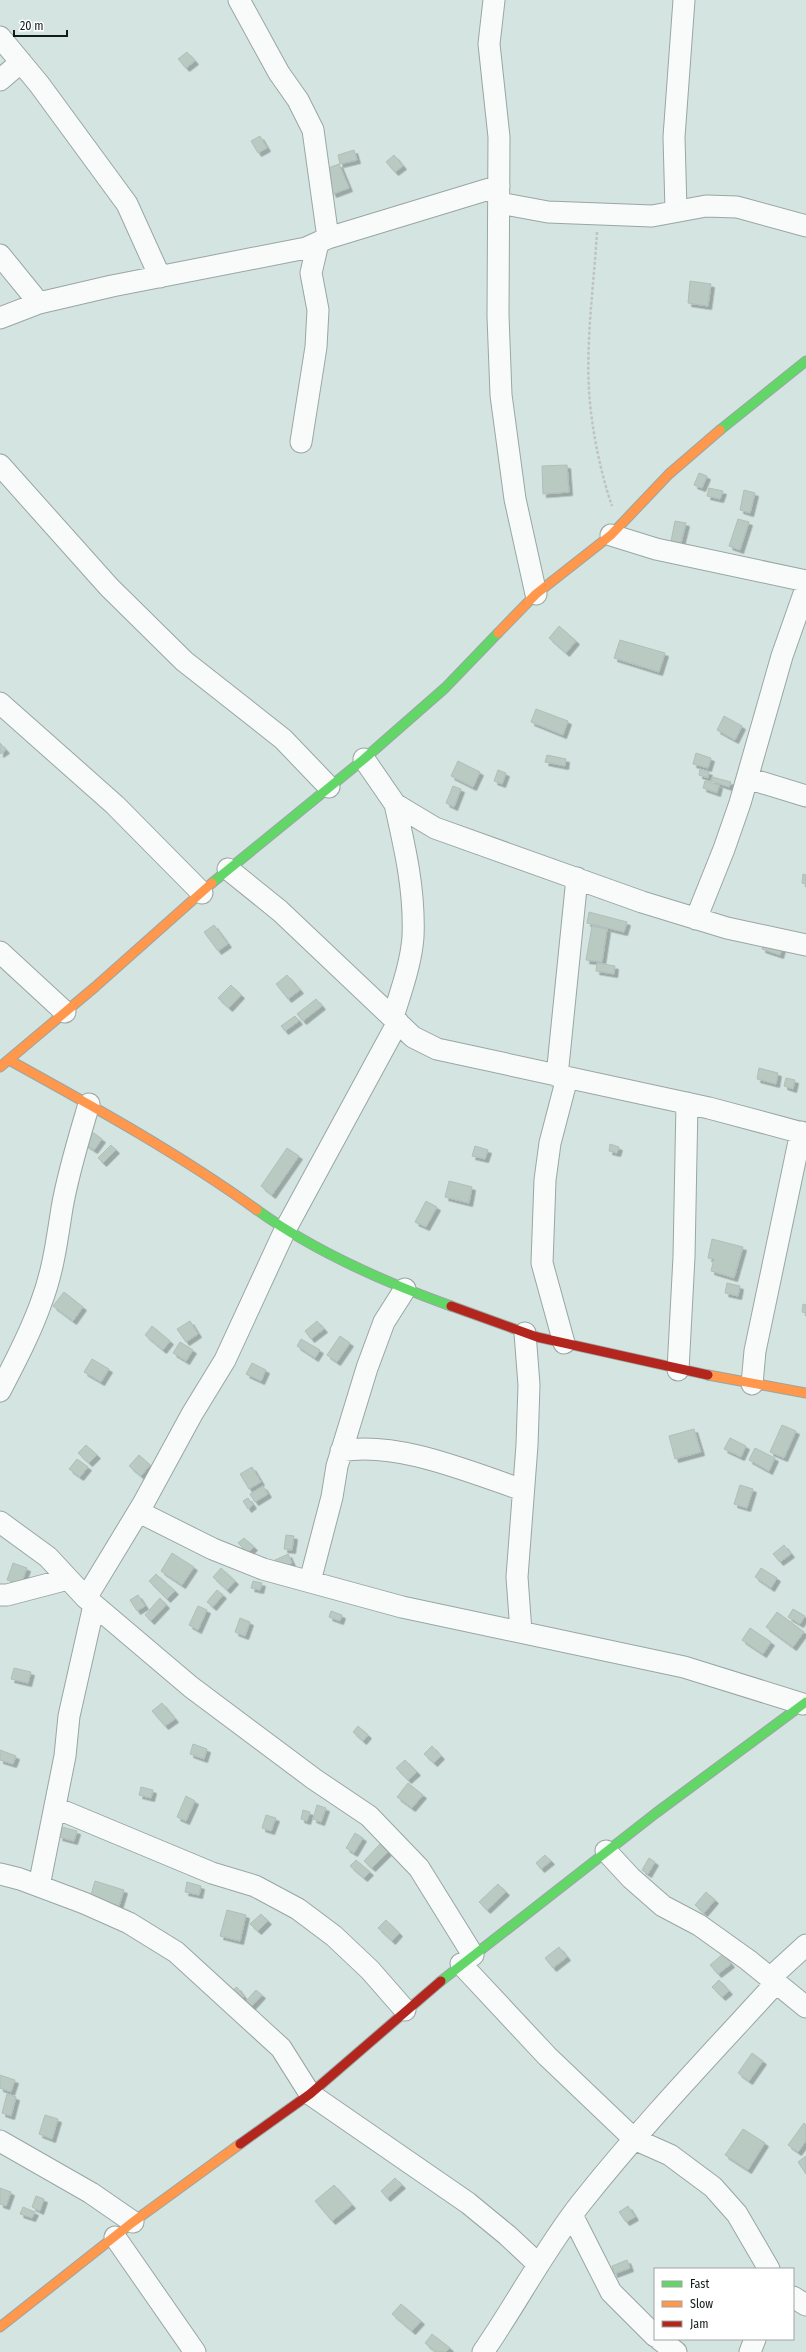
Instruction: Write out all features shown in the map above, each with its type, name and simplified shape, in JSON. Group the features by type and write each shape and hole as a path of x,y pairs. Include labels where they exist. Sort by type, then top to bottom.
{"street":[{"path":"239,0 279,73 298,100 313,130 323,240 311,273 318,310 316,348 301,442"},
{"path":"494,0 489,44 499,137 498,316 501,395 515,499 536,594"},
{"path":"676,210 674,137 684,0"},
{"path":"0,38 39,84 127,204 160,277"},
{"path":"0,80 21,62"},
{"path":"0,318 38,303 306,248 323,240 499,194 548,212 652,216 676,210 706,206 737,207 806,226"},
{"path":"0,254 38,303"},
{"path":"0,1067 228,870 364,759 445,688 536,594 615,531 669,474 704,443 806,361"},
{"path":"0,465 109,588 184,662 283,739 329,787"},
{"path":"615,531 656,549 806,581"},
{"path":"696,919 724,850 747,778 782,656 806,588"},
{"path":"0,703 115,805 202,893"},
{"path":"39,1886 56,1808 65,1756 69,1716 90,1602 192,1414 225,1360 285,1230 395,1019 405,981 413,938 412,886 394,804 364,759"},
{"path":"747,778 806,796"},
{"path":"394,804 435,828 642,902 726,928 806,945"},
{"path":"228,870 280,911 413,1037 437,1049 687,1103 804,1133 755,1351 752,1384"},
{"path":"564,1344 542,1263 545,1180 562,1077 577,878"},
{"path":"0,952 64,1012"},
{"path":"9,1060 148,1137 207,1174 285,1230 405,1289 525,1333 564,1344 678,1370 806,1393"},
{"path":"678,1370 684,1257 687,1103"},
{"path":"0,1391 25,1344 42,1302 57,1250 62,1208 70,1172 89,1104"},
{"path":"310,1581 331,1504 341,1451 384,1322 405,1289"},
{"path":"521,1632 518,1578 528,1385 525,1333"},
{"path":"341,1451 361,1448 398,1452 523,1490"},
{"path":"139,1512 213,1549 263,1569 402,1607 684,1668 804,1703"},
{"path":"0,1522 48,1558 90,1602 191,1687 314,1779 369,1816 419,1868 467,1959 547,2056 634,2139 670,2155 713,2187 737,2214 769,2268"},
{"path":"0,1595 7,1595 68,1579"},
{"path":"0,2327 133,2222 310,2094 405,2010 467,1959 606,1851 804,1703"},
{"path":"56,1808 212,1874 255,1886 298,1909 334,1936 370,1970 405,2010"},
{"path":"606,1851 631,1878 663,1906 699,1925 773,1980 806,2007"},
{"path":"0,1874 84,1902 129,1923 176,1952 281,2048 310,2094 468,2203 507,2235 538,2264"},
{"path":"483,2352 509,2314 538,2264 572,2215 634,2139 773,1980 806,1945"},
{"path":"0,2142 91,2193 133,2222"},
{"path":"572,2215 611,2292 654,2335"},
{"path":"115,2237 195,2352"},
{"path":"794,2298 806,2305"},
{"path":"660,2340 676,2352"},
{"path":"750,2352 755,2340"}],"path":[{"path":"600,214 590,312 589,390 605,484 615,531"}],"building":[{"path":"187,52 195,61 186,68 178,59"},
{"path":"260,136 267,148 258,153 251,141"},
{"path":"354,150 357,160 340,164 338,155"},
{"path":"394,155 403,166 395,172 386,162"},
{"path":"339,164 349,188 333,194 323,170"},
{"path":"690,281 711,284 708,306 688,303"},
{"path":"567,465 569,492 543,494 542,466"},
{"path":"699,473 707,476 702,488 694,485"},
{"path":"709,488 723,491 720,499 707,496"},
{"path":"744,490 755,493 750,513 740,510"},
{"path":"738,519 749,522 740,550 729,546"},
{"path":"675,521 686,523 681,543 671,541"},
{"path":"559,626 576,641 566,653 549,638"},
{"path":"620,640 665,653 659,672 614,658"},
{"path":"536,709 568,721 563,735 531,722"},
{"path":"724,716 742,726 735,740 717,730"},
{"path":"0,743 6,750 0,754"},
{"path":"696,753 711,758 708,768 693,764"},
{"path":"547,755 566,759 565,766 545,762"},
{"path":"458,761 480,772 473,787 451,776"},
{"path":"700,769 709,772 708,778 699,775"},
{"path":"498,770 506,773 502,784 494,781"},
{"path":"712,777 731,782 729,787 711,781"},
{"path":"705,781 719,785 717,793 703,788"},
{"path":"453,786 461,789 454,807 446,803"},
{"path":"803,874 806,875 806,884 802,883"},
{"path":"589,912 627,922 624,932 587,923"},
{"path":"214,925 228,944 218,951 204,932"},
{"path":"592,926 607,929 602,962 586,960"},
{"path":"765,939 783,944 780,955 762,949"},
{"path":"597,963 615,966 614,974 596,971"},
{"path":"287,975 300,990 288,999 276,984"},
{"path":"231,985 241,995 229,1008 218,998"},
{"path":"316,999 322,1006 303,1021 297,1014"},
{"path":"295,1016 299,1021 285,1031 281,1026"},
{"path":"759,1068 778,1073 776,1084 757,1079"},
{"path":"786,1078 795,1080 793,1089 784,1086"},
{"path":"91,1131 102,1139 94,1150 82,1142"},
{"path":"610,1144 619,1147 617,1153 609,1151"},
{"path":"111,1145 116,1150 103,1163 98,1158"},
{"path":"475,1146 488,1150 485,1159 472,1156"},
{"path":"287,1148 299,1156 272,1195 261,1186"},
{"path":"449,1181 472,1187 469,1203 445,1197"},
{"path":"426,1201 437,1207 426,1227 415,1222"},
{"path":"712,1239 743,1247 734,1278 711,1271 714,1259 708,1258"},
{"path":"727,1283 740,1286 738,1296 725,1293"},
{"path":"64,1292 83,1307 73,1321 53,1306"},
{"path":"803,1304 806,1305 806,1313 802,1312"},
{"path":"190,1321 198,1334 186,1342 177,1329"},
{"path":"317,1321 324,1329 311,1339 305,1331"},
{"path":"152,1326 170,1341 163,1350 145,1335"},
{"path":"340,1336 350,1343 337,1362 327,1355"},
{"path":"301,1339 320,1350 315,1358 297,1346"},
{"path":"180,1342 193,1350 186,1361 173,1353"},
{"path":"92,1359 109,1369 101,1382 84,1372"},
{"path":"252,1363 266,1370 261,1381 246,1374"},
{"path":"782,1425 796,1431 784,1458 770,1452"},
{"path":"694,1429 701,1452 675,1459 669,1436"},
{"path":"730,1438 746,1446 741,1457 724,1449"},
{"path":"86,1445 97,1455 89,1463 78,1453"},
{"path":"755,1448 775,1458 769,1471 749,1460"},
{"path":"139,1455 150,1465 141,1476 129,1466"},
{"path":"77,1459 88,1467 80,1477 69,1469"},
{"path":"252,1467 261,1482 249,1489 240,1474"},
{"path":"740,1485 753,1489 747,1508 734,1504"},
{"path":"263,1486 268,1494 255,1502 250,1494"},
{"path":"248,1498 253,1505 248,1509 243,1501"},
{"path":"286,1535 294,1536 292,1550 284,1549"},
{"path":"244,1538 254,1547 248,1553 238,1543"},
{"path":"784,1545 791,1554 780,1562 773,1554"},
{"path":"172,1553 194,1567 182,1585 161,1571"},
{"path":"288,1554 292,1563 278,1569 273,1561"},
{"path":"13,1563 27,1568 21,1584 7,1580"},
{"path":"221,1568 235,1581 227,1590 213,1577"},
{"path":"761,1568 777,1578 771,1588 755,1577"},
{"path":"156,1574 175,1591 167,1599 149,1581"},
{"path":"253,1581 262,1583 260,1590 251,1588"},
{"path":"217,1590 223,1595 213,1607 207,1602"},
{"path":"138,1595 145,1606 137,1611 130,1600"},
{"path":"160,1598 166,1605 151,1621 145,1615"},
{"path":"198,1606 207,1610 198,1630 189,1625"},
{"path":"793,1609 805,1616 800,1624 788,1617"},
{"path":"331,1611 342,1615 340,1621 329,1617"},
{"path":"777,1612 804,1632 793,1647 766,1627"},
{"path":"240,1618 250,1622 245,1636 235,1632"},
{"path":"750,1628 771,1642 763,1654 742,1640"},
{"path":"14,1668 31,1672 28,1683 11,1679"},
{"path":"162,1703 175,1719 165,1726 152,1711"},
{"path":"358,1726 368,1735 363,1741 353,1732"},
{"path":"193,1744 207,1749 204,1759 190,1754"},
{"path":"432,1746 441,1756 434,1763 424,1754"},
{"path":"0,1750 16,1756 13,1764 0,1760"},
{"path":"405,1760 417,1772 408,1780 396,1768"},
{"path":"408,1783 423,1795 412,1808 397,1797"},
{"path":"141,1787 153,1790 151,1798 139,1795"},
{"path":"186,1796 195,1801 186,1821 177,1817"},
{"path":"317,1805 326,1808 321,1822 313,1819"},
{"path":"303,1810 310,1812 307,1821 301,1819"},
{"path":"266,1815 276,1818 271,1831 262,1828"},
{"path":"62,1827 77,1831 74,1841 59,1837"},
{"path":"355,1833 363,1838 354,1853 346,1848"},
{"path":"380,1844 388,1852 372,1868 364,1861"},
{"path":"545,1855 551,1861 541,1869 536,1863"},
{"path":"649,1858 655,1862 648,1874 642,1870"},
{"path":"356,1860 370,1872 364,1878 350,1866"},
{"path":"95,1881 124,1890 119,1906 90,1898"},
{"path":"187,1882 201,1886 199,1895 185,1892"},
{"path":"498,1884 506,1892 487,1910 479,1902"},
{"path":"706,1892 715,1900 704,1913 695,1905"},
{"path":"227,1910 246,1915 240,1941 220,1936"},
{"path":"261,1914 268,1921 258,1931 250,1924"},
{"path":"386,1920 399,1933 392,1941 378,1928"},
{"path":"559,1947 567,1957 553,1968 545,1958"},
{"path":"723,1954 731,1964 718,1974 710,1965"},
{"path":"719,1980 729,1991 722,1997 712,1987"},
{"path":"237,1987 244,1997 238,2001 230,1992"},
{"path":"256,1990 262,1995 251,2007 245,2002"},
{"path":"752,2053 763,2061 749,2081 738,2073"},
{"path":"0,2075 15,2080 11,2092 0,2088"},
{"path":"7,2094 16,2097 11,2116 2,2113"},
{"path":"45,2115 58,2119 52,2139 39,2134"},
{"path":"804,2123 806,2125 806,2141 798,2152 788,2145"},
{"path":"743,2129 765,2143 748,2170 725,2155"},
{"path":"806,2156 806,2174 798,2162"},
{"path":"395,2178 402,2185 387,2198 381,2191"},
{"path":"334,2185 352,2205 332,2221 315,2201"},
{"path":"0,2188 11,2192 6,2206 0,2204"},
{"path":"36,2196 44,2199 40,2211 32,2207"},
{"path":"628,2206 635,2217 626,2222 619,2212"},
{"path":"23,2207 35,2212 32,2218 20,2214"},
{"path":"627,2260 630,2268 614,2274 612,2266"},
{"path":"401,2304 421,2321 412,2331 392,2314"},
{"path":"432,2334 450,2348 446,2352 436,2352 425,2343"}],"traffic: fast":[{"path":"720,430 806,361"},
{"path":"212,883 364,759 445,688 498,633"},
{"path":"257,1210 326,1253 375,1276 451,1306"},
{"path":"441,1981 656,1813 806,1702"}],"traffic: slow":[{"path":"498,633 536,594 611,535 669,474 720,430"},
{"path":"0,1067 95,987 212,883"},
{"path":"9,1060 104,1113 166,1150 197,1169 257,1210"},
{"path":"708,1375 806,1393"},
{"path":"0,2327 133,2222 240,2144"}],"traffic: jam":[{"path":"451,1306 537,1337 708,1375"},
{"path":"240,2144 310,2094 441,1981"}]}
